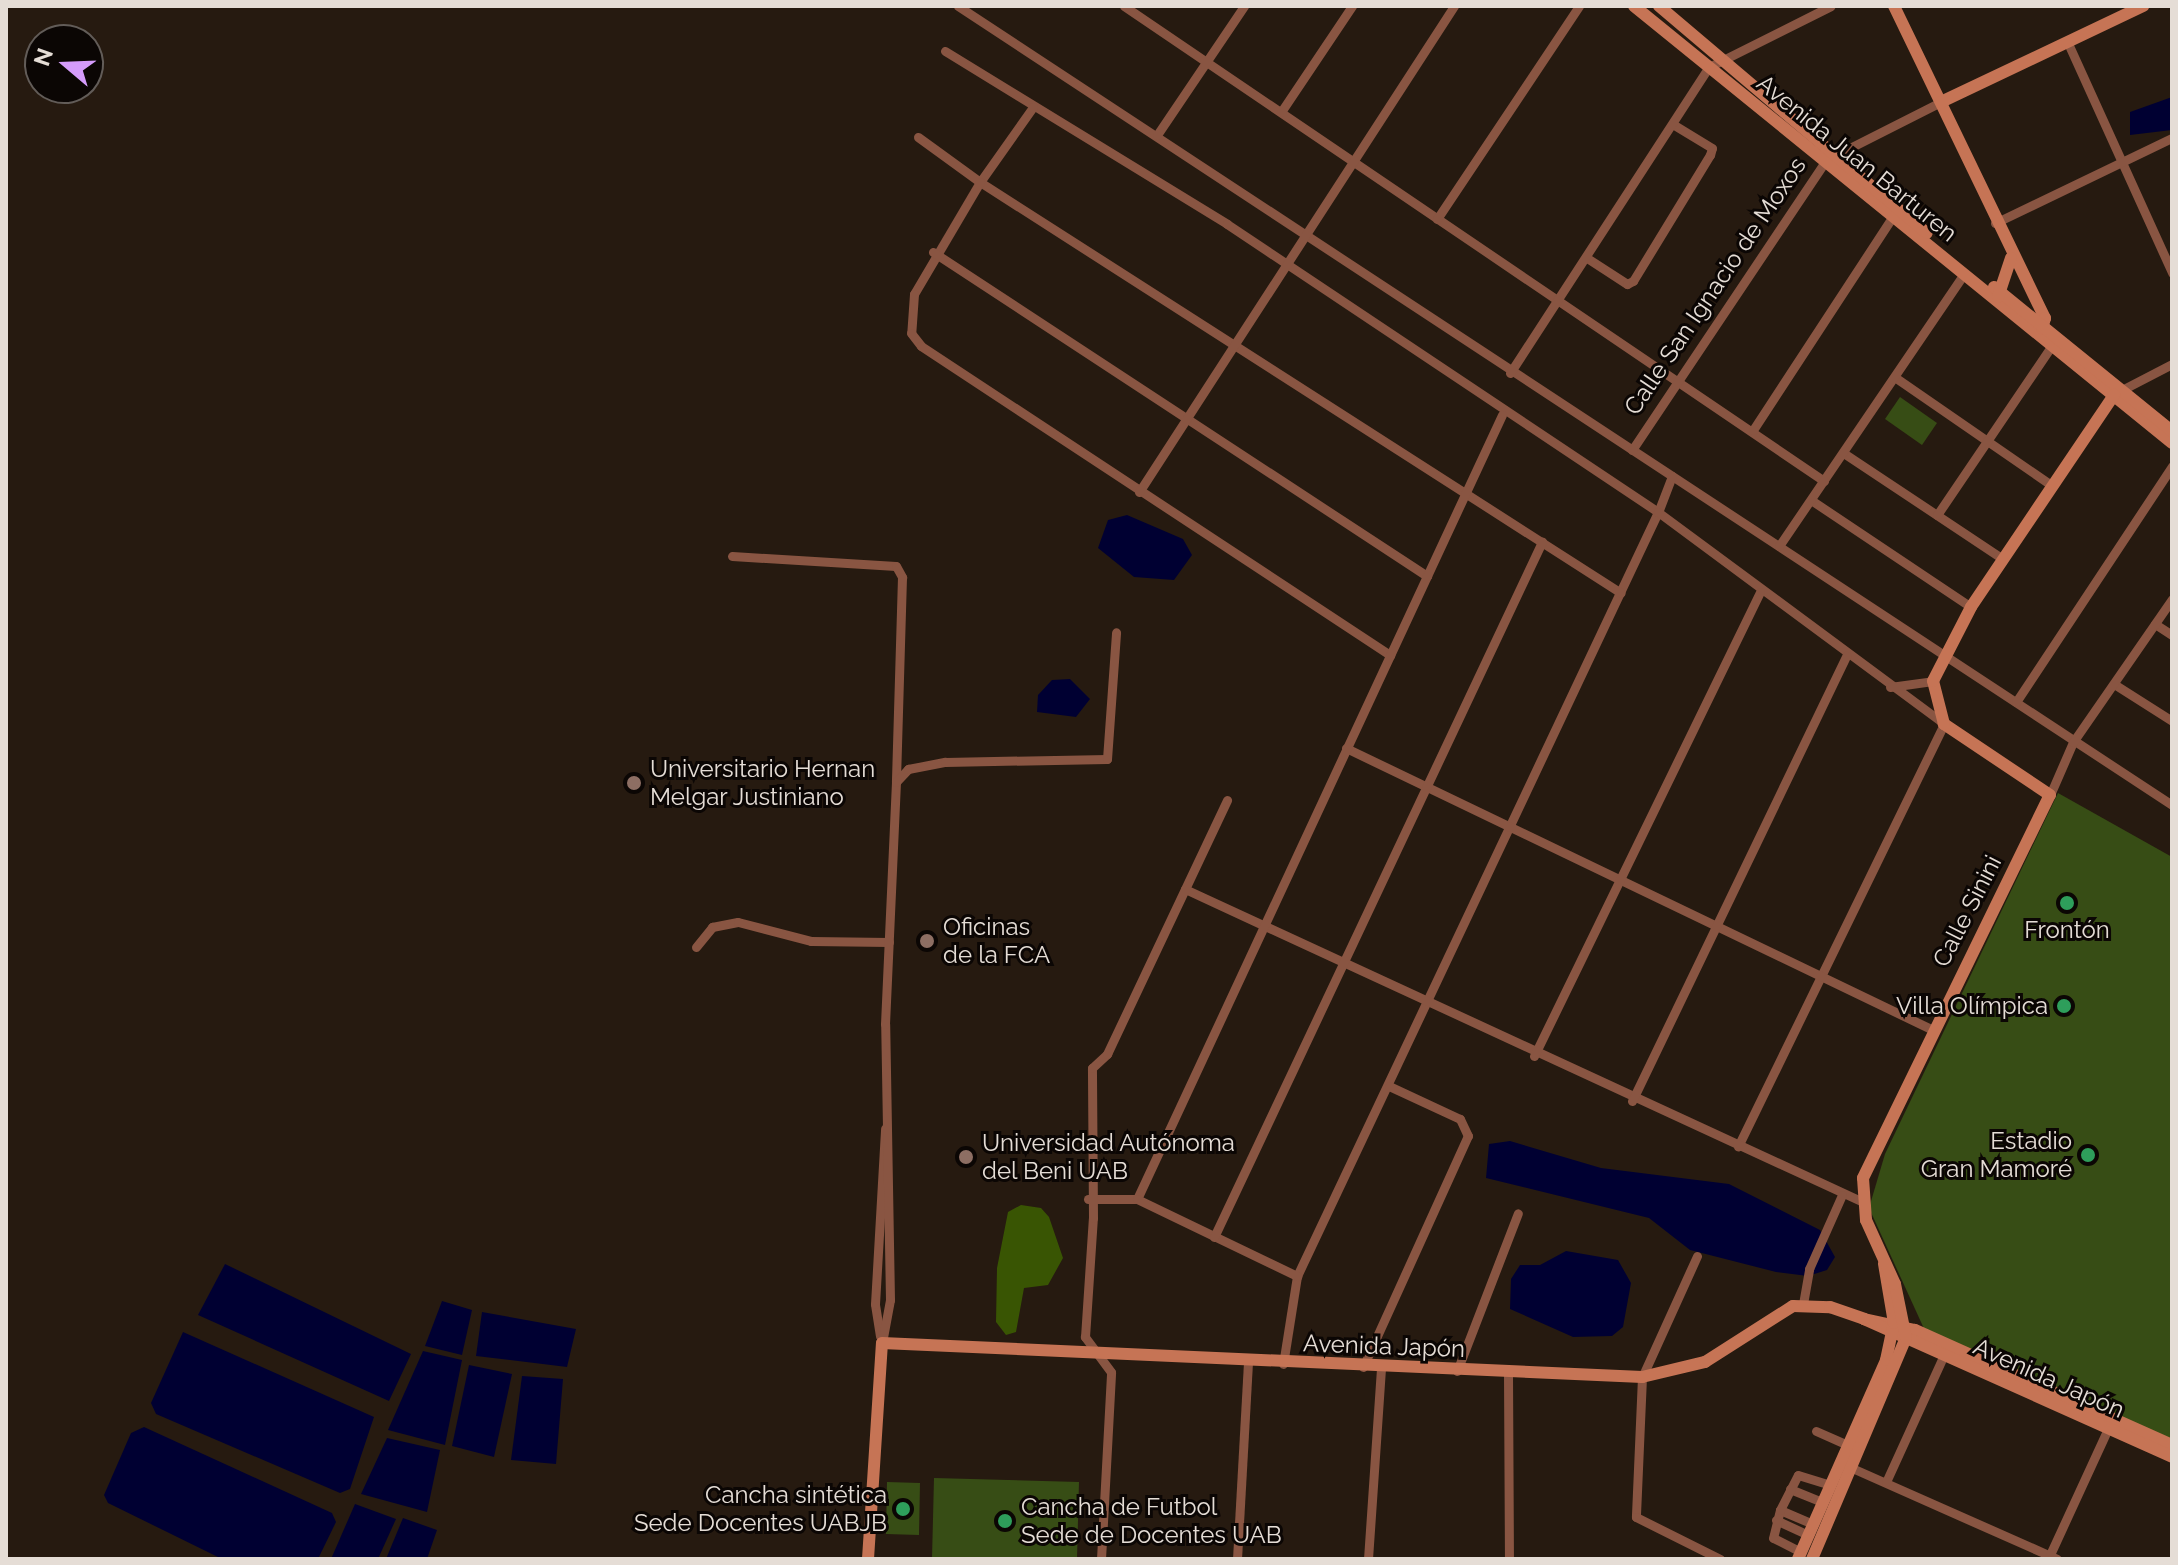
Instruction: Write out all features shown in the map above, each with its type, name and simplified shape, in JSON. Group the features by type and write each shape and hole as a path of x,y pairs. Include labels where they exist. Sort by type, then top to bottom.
{"street":[{"path":"958,6 1157,135 1510,373 2016,702 2072,745 2172,805"},
{"path":"1124,6 1138,10 1207,63 1353,159 1557,302 1753,430 1824,481"},
{"path":"1157,135 1244,6"},
{"path":"1281,112 1352,6"},
{"path":"1139,492 1454,6"},
{"path":"1437,219 1579,6"},
{"name":"Avenida Juan Barturen","path":"1634,6 1709,67 1832,157 2117,392"},
{"name":"Avenida Juan Barturen","path":"1659,6 1724,60 1893,216 1964,274 1999,296"},
{"path":"1510,373 1709,67 1831,6"},
{"path":"1894,6 1941,102 2041,331"},
{"name":"Calle San Ignacio de Moxos","path":"1632,450 1832,157 2138,7"},
{"path":"2067,41 2172,273"},
{"path":"945,51 1227,224 1284,268 1502,415 1658,512 1846,656 2050,795"},
{"path":"1033,107 933,252 914,294 911,333 921,346 1390,655"},
{"path":"1587,258 1627,284 1633,281 1712,148 1674,125"},
{"path":"918,137 980,182 1233,347 1621,593"},
{"path":"1995,223 2172,138"},
{"path":"1753,430 1893,216"},
{"path":"933,252 1427,576"},
{"path":"1999,296 2011,258"},
{"path":"1779,546 1845,454 1964,274"},
{"path":"1937,515 2054,342"},
{"path":"1738,1147 1944,724 1933,681 1971,607 2117,392 2172,364"},
{"path":"1896,378 2051,485"},
{"path":"2117,392 2172,431"},
{"path":"2117,392 2172,443"},
{"path":"1137,1199 1261,926 1502,415"},
{"path":"1845,454 2003,559"},
{"path":"2016,702 2172,466"},
{"path":"1283,1364 1297,1276 1513,826 1672,476"},
{"path":"1811,500 1971,607"},
{"path":"1214,1237 1424,786 1542,542"},
{"path":"732,556 896,566 902,577 886,1120 890,1300 882,1343 868,1559"},
{"path":"1534,1056 1616,877 1760,592"},
{"name":"Calle Sinini","path":"1861,1201 1867,1167 2050,795 2061,764 2172,599"},
{"path":"2155,624 2172,635"},
{"path":"896,782 908,769 945,762 1107,759 1116,632"},
{"path":"1632,1101 1846,656"},
{"path":"1890,687 1933,681"},
{"path":"2114,684 2172,721"},
{"path":"1346,748 1822,973 1933,1030"},
{"path":"1101,1559 1111,1372 1085,1337 1093,1218 1088,1199 1092,1068 1107,1054 1227,800"},
{"path":"1185,889 1427,1007 1861,1201 1884,1261 1900,1330 1852,1468 1804,1557"},
{"path":"696,947 712,927 738,922 811,941 889,942"},
{"path":"1363,1367 1468,1136 1460,1119 1389,1086"},
{"path":"882,1343 875,1304 886,1120"},
{"path":"1803,1304 1809,1269 1842,1195"},
{"path":"1088,1199 1137,1199 1297,1276"},
{"path":"1457,1371 1518,1213"},
{"path":"1697,1256 1642,1377 1637,1523 1720,1559"},
{"name":"Avenida Japón","path":"882,1343 1098,1351 1283,1364 1642,1377 1705,1362 1803,1304 1900,1330 2111,1424 2172,1457"},
{"path":"1804,1557 1810,1530 1900,1330"},
{"name":"Avenida Japón","path":"1900,1330 1944,1355 2111,1424 2172,1445"},
{"path":"1886,1482 1944,1355"},
{"path":"1237,1559 1248,1361"},
{"path":"1368,1559 1381,1368"},
{"path":"1508,1374 1509,1559"},
{"path":"1852,1468 2051,1558 2111,1424"},
{"path":"1816,1431 1848,1445"},
{"path":"1804,1557 1773,1538 1778,1515 1798,1475 1831,1485"},
{"path":"1790,1489 1823,1502"},
{"path":"1778,1515 1810,1530"}],"green space":[{"path":"1900,397 1937,423 1922,445 1885,419"},
{"name":"Villa Olímpica","path":"2058,793 2172,857 2172,1439 1926,1333 1869,1208 1885,1154"},
{"path":"1021,1205 1041,1208 1049,1217 1063,1258 1048,1285 1024,1288 1016,1332 1006,1335 996,1322 997,1268 1008,1212"},
{"name":"Cancha de Futbol Sede de Docentes UAB","path":"934,1478 1079,1482 1077,1559 932,1559"},
{"name":"Cancha sintética Sede Docentes UABJB","path":"887,1482 920,1483 919,1535 886,1534"}],"shaded area":[{"path":"2172,97 2172,130 2130,135 2130,112"},
{"path":"1127,515 1183,539 1192,555 1174,580 1134,577 1098,548 1108,520"},
{"path":"1070,679 1090,699 1076,717 1037,712 1038,695 1052,680"},
{"path":"1510,1141 1601,1168 1729,1184 1820,1230 1835,1257 1827,1270 1808,1276 1776,1272 1690,1250 1649,1218 1486,1178 1489,1144"},
{"path":"1566,1251 1618,1260 1631,1283 1623,1327 1612,1336 1573,1337 1510,1309 1511,1279 1520,1265 1540,1265"},
{"path":"225,1264 411,1354 389,1401 198,1315"},
{"path":"442,1301 472,1310 462,1355 425,1346"},
{"path":"482,1312 576,1329 567,1367 476,1356"},
{"path":"183,1332 374,1417 350,1489 340,1493 156,1414 151,1403"},
{"path":"423,1351 462,1360 445,1445 388,1430"},
{"path":"469,1365 512,1374 494,1457 452,1446"},
{"path":"522,1376 563,1379 556,1464 511,1460"},
{"path":"144,1427 332,1513 336,1522 318,1559 222,1559 108,1503 104,1495 131,1433"},
{"path":"387,1438 440,1450 427,1512 361,1494"},
{"path":"355,1504 396,1519 378,1559 331,1559"},
{"path":"403,1518 437,1530 427,1559 386,1559"}],"place":[{"name":"Universitario Hernan Melgar Justiniano","path":"634,783"},
{"name":"Frontón","path":"2067,903"},
{"name":"Oficinas de la FCA","path":"927,941"},
{"name":"Villa Olímpica","path":"2064,1006"},
{"name":"Estadio Gran Mamoré","path":"2088,1155"},
{"name":"Universidad Autónoma del Beni UAB","path":"966,1157"},
{"name":"Cancha sintética Sede Docentes UABJB","path":"903,1509"},
{"name":"Cancha de Futbol Sede de Docentes UAB","path":"1005,1521"}]}
